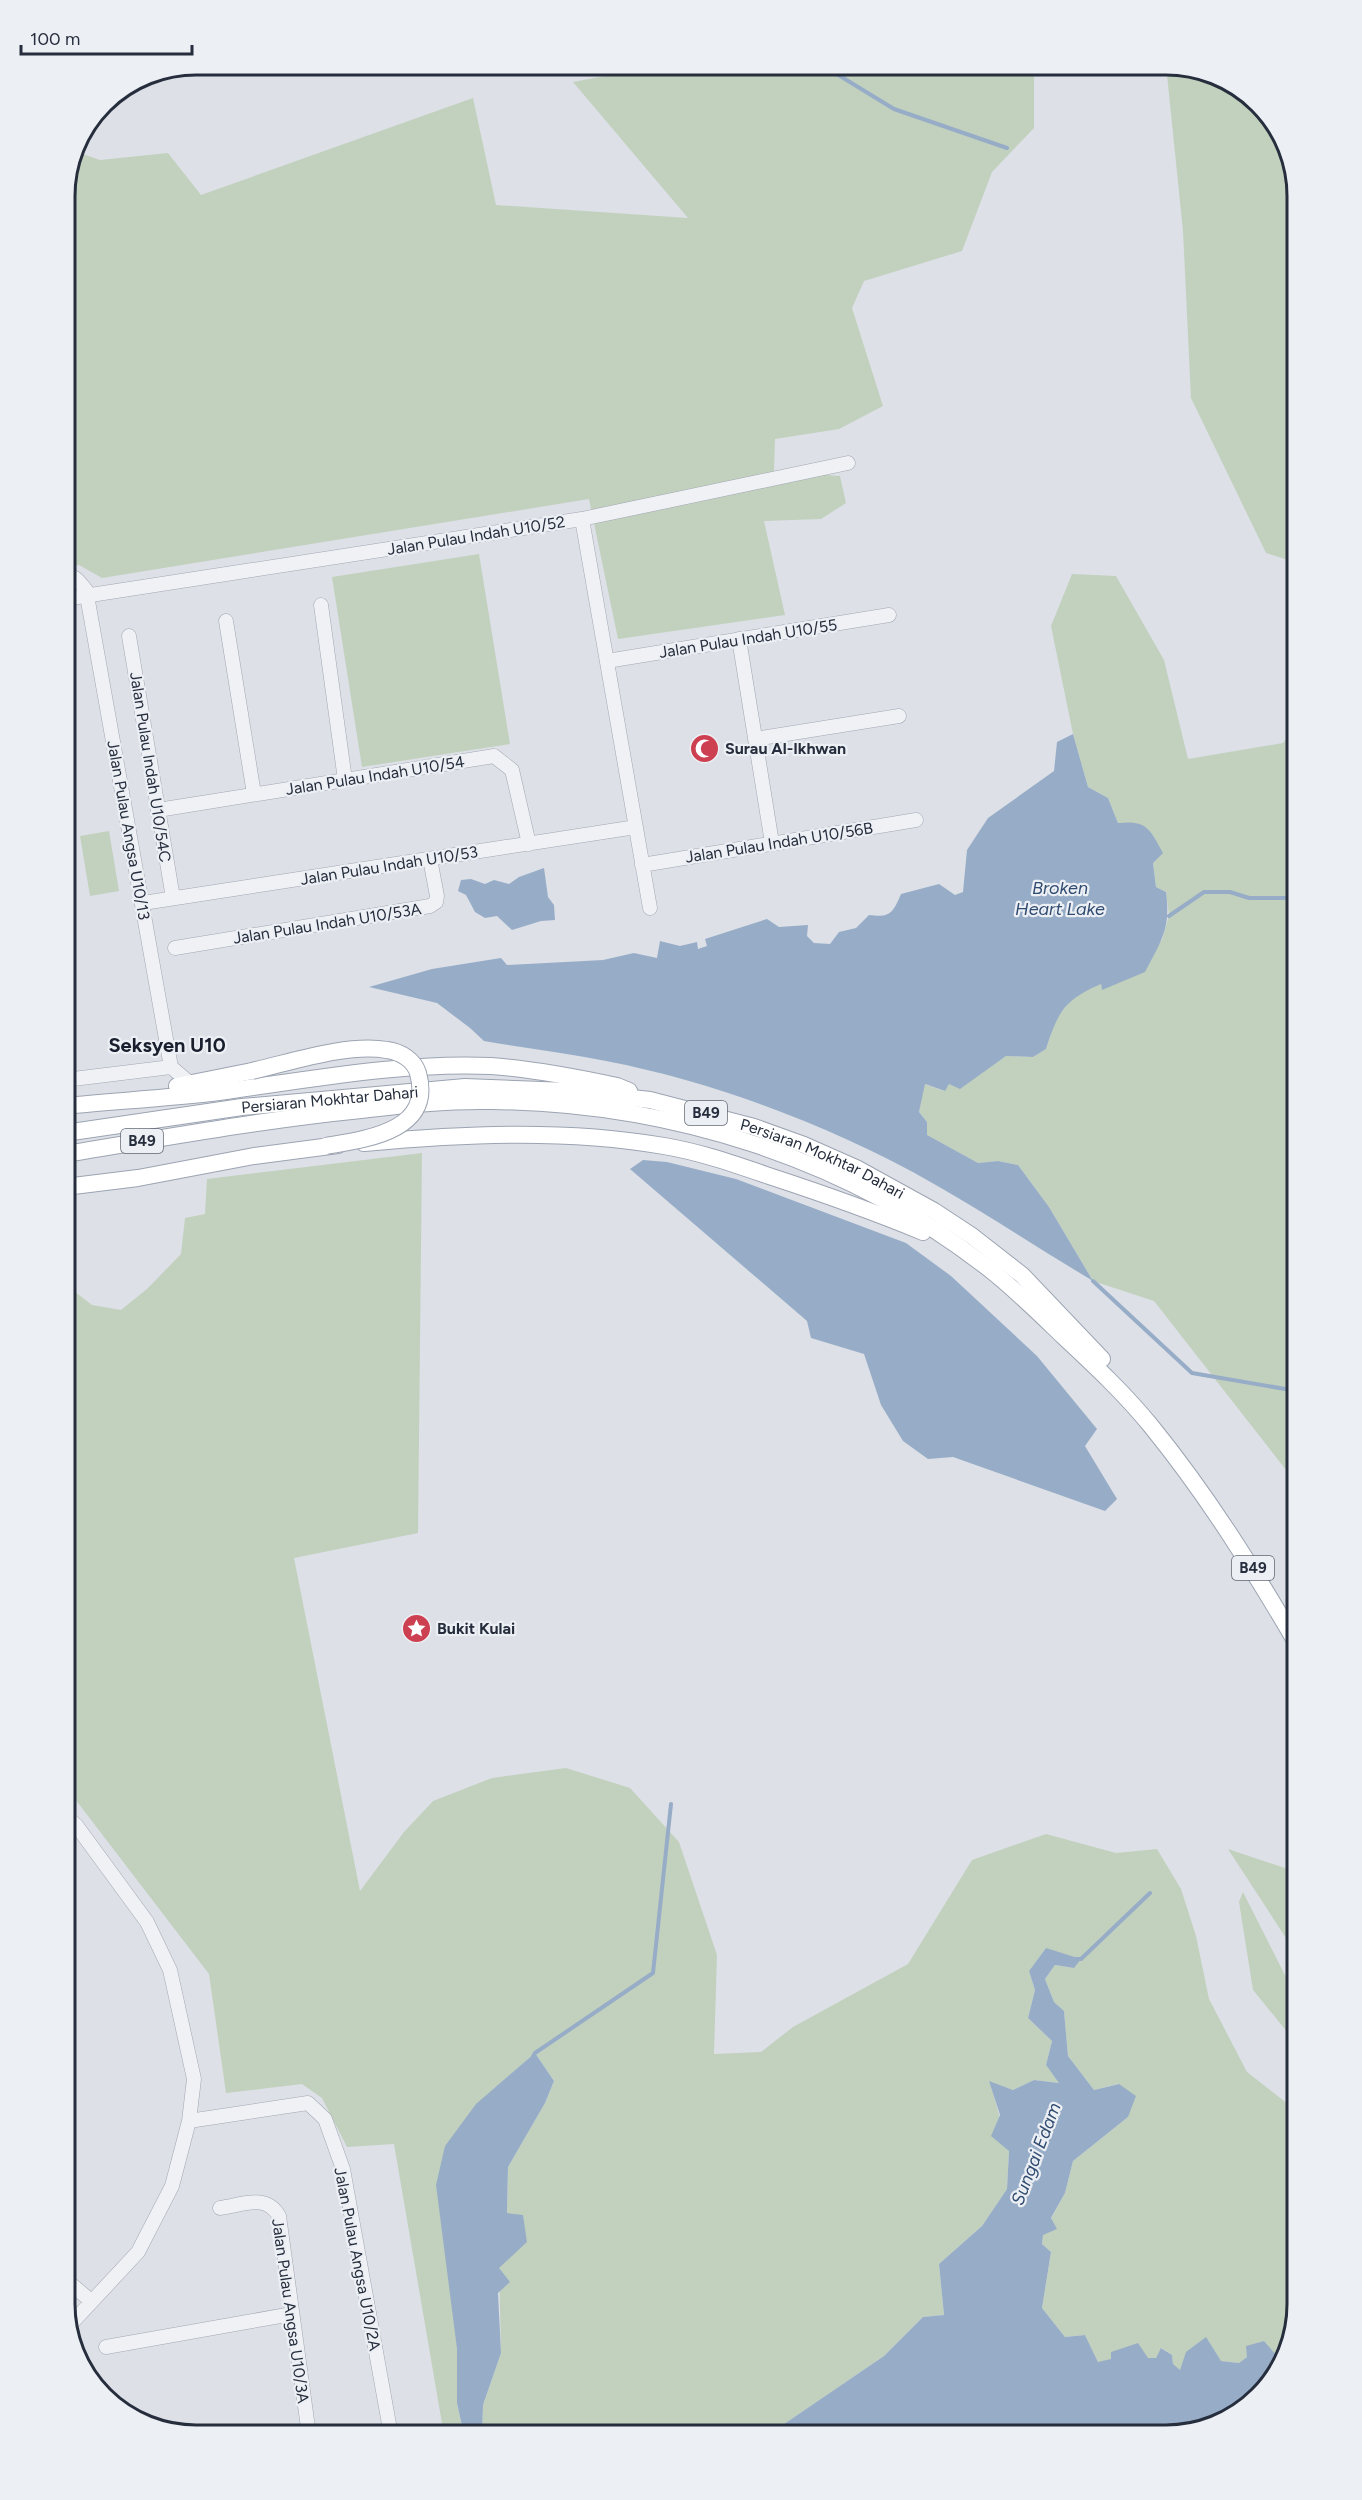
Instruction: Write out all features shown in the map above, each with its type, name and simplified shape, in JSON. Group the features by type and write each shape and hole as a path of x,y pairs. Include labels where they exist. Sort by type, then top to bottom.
{"main road":[{"path":"82,1104 362,1049 388,1050 405,1056 415,1065 421,1085 419,1102 410,1118 394,1130 326,1146"},
{"name":"B49","path":"75,1105 120,1103 314,1079 449,1066 491,1066 577,1077 617,1086 650,1100"},
{"name":"Persiaran Mokhtar Dahari","path":"75,1131 242,1107 465,1087 558,1090 650,1100 754,1127 804,1145 900,1191 972,1236 1022,1275 1162,1424 1186,1456 1204,1495"},
{"name":"Persiaran Mokhtar Dahari","path":"75,1152 268,1120 397,1106 490,1101 574,1106 635,1113 679,1122 771,1149 851,1182 907,1213 989,1268 1101,1371 1149,1423 1204,1495 1242,1550 1287,1626"},
{"path":"75,1186 138,1178 254,1156 326,1146 470,1135 584,1137 664,1146 713,1157 898,1222 959,1248"}],"street":[{"path":"582,519 848,463"},
{"name":"Jalan Pulau Indah U10/52","path":"75,598 582,519 650,908"},
{"path":"75,578 86,590 87,596"},
{"name":"Jalan Pulau Angsa U10/13","path":"87,596 171,1067"},
{"path":"321,605 345,780"},
{"name":"Jalan Pulau Indah U10/55","path":"607,661 889,615"},
{"path":"226,621 254,794"},
{"name":"Jalan Pulau Indah U10/54C","path":"129,636 173,898"},
{"path":"739,639 772,843"},
{"path":"755,739 899,716"},
{"name":"Jalan Pulau Indah U10/54","path":"158,810 494,756 512,770 530,844"},
{"name":"Jalan Pulau Indah U10/56B","path":"642,865 916,820"},
{"name":"Jalan Pulau Indah U10/53","path":"143,903 636,827"},
{"name":"Jalan Pulau Indah U10/53A","path":"175,948 430,906 436,902 437,896 430,859"},
{"path":"75,1079 171,1067 191,1084"},
{"path":"75,1824 147,1922 170,1970 194,2079 189,2121 172,2186 138,2252 76,2318"},
{"name":"Jalan Pulau Angsa U10/2A","path":"189,2121 308,2103 325,2119 343,2169 389,2425"},
{"name":"Jalan Pulau Angsa U10/3A","path":"220,2208 264,2201 273,2206 279,2216 308,2425"},
{"path":"75,2288 91,2301"},
{"path":"106,2347 292,2314"}],"green space":[{"path":"610,75 1034,75 1034,128 992,172 962,251 864,281 852,308 883,406 839,429 775,439 774,471 840,476 846,503 821,519 764,521 785,615 618,639 589,499 102,578 79,565 75,566 75,188 83,154 100,160 168,153 201,195 473,98 496,205 688,218 573,82"},
{"path":"1167,75 1197,79 1212,84 1240,100 1252,110 1271,136 1281,157 1285,173 1287,196 1287,560 1266,553 1191,398 1183,231"},
{"path":"479,554 510,744 362,767 332,577"},
{"path":"1072,574 1116,576 1164,660 1188,759 1283,743 1287,738 1287,1471 1154,1301 1093,1281 1049,1207 1018,1165 998,1161 978,1163 926,1135 927,1122 919,1112 924,1084 944,1091 949,1084 989,1067 1006,1056 1033,1057 1046,1049 1056,1019 1075,995 1101,984 1102,989 1162,940 1169,915 1166,892 1156,887 1153,863 1118,823 1108,798 1088,787 1073,734 1051,626"},
{"path":"109,831 119,891 90,896 80,836"},
{"path":"422,1153 418,1533 294,1558 360,1891 404,1832 433,1801 492,1778 566,1768 630,1788 679,1842 717,1955 714,2054 761,2052 793,2027 908,1964 972,1860 1046,1834 1116,1853 1157,1849 1181,1889 1196,1936 1209,1999 1247,2072 1287,2103 1287,2304 1285,2327 1276,2355 1247,2357 1239,2363 1221,2361 1180,2371 1173,2364 1172,2355 1162,2348 1156,2358 1098,2362 1085,2335 1065,2337 1042,2308 1051,2252 1042,2244 1043,2234 1065,2193 1073,2161 1128,2117 1118,2084 1094,2090 1068,2056 1064,2011 1054,2002 1045,1979 1055,1965 1074,1968 1046,1948 1029,1971 1035,1990 1028,2018 1052,2041 1046,2065 1060,2083 1034,2080 1013,2090 990,2082 1009,2151 1007,2189 982,2226 939,2264 944,2315 923,2317 884,2356 783,2425 482,2425 483,2405 501,2353 499,2268 507,2213 508,2167 545,2103 554,2081 535,2053 477,2104 457,2349 457,2403 462,2425 442,2425 394,2144 347,2147 322,2098 302,2084 226,2093 209,1974 75,1799 75,1292 92,1305 121,1310 147,1289 181,1254 185,1218 205,1214 207,1179"},
{"path":"1228,1849 1287,1869 1287,1940"},
{"path":"1243,1892 1287,1979 1287,2032 1253,1990 1239,1902"}],"water":[{"name":"Broken Heart Lake","path":"1073,734 1088,787 1108,798 1118,823 1135,823 1151,832 1163,853 1153,863 1156,887 1166,892 1166,925 1160,943 1145,972 1102,990 1101,984 1071,1002 1054,1025 1046,1049 1033,1057 1006,1056 960,1089 949,1084 945,1091 925,1084 919,1112 927,1122 927,1135 978,1163 998,1161 1018,1165 1049,1207 1093,1281 911,1171 848,1140 789,1115 729,1093 668,1075 576,1055 484,1041 437,1003 369,987 432,969 501,958 507,965 603,960 634,953 657,958 660,941 680,946 697,942 698,949 707,946 705,939 767,919 779,927 808,925 807,936 814,943 830,944 839,932 856,928 869,915 882,916 890,913 901,894 939,884 955,895 963,892 967,850 988,818 1054,771 1057,742"},
{"path":"544,868 548,897 554,905 555,920 541,921 512,930 497,916 485,918 475,912 466,895 458,891 461,880 471,879 485,884 494,880 509,884 519,877"},
{"path":"643,1160 667,1162 736,1179 906,1243 951,1276 1037,1356 1097,1429 1085,1446 1117,1499 1105,1511 953,1457 928,1459 903,1441 881,1405 864,1354 811,1338 807,1321 630,1169"},
{"path":"1046,1948 1081,1959 1074,1968 1055,1965 1045,1979 1054,2002 1064,2011 1068,2056 1094,2090 1119,2084 1136,2096 1128,2117 1073,2161 1065,2193 1051,2218 1057,2229 1043,2235 1042,2244 1051,2252 1042,2308 1065,2337 1085,2335 1098,2362 1111,2359 1111,2352 1138,2343 1148,2358 1156,2358 1161,2348 1172,2355 1173,2364 1180,2370 1186,2352 1206,2337 1221,2361 1239,2363 1247,2357 1246,2346 1264,2341 1276,2355 1275,2357 1257,2384 1240,2400 1212,2416 1189,2423 1174,2425 783,2425 884,2356 923,2317 944,2315 939,2264 982,2226 1007,2189 1009,2151 991,2136 1000,2115 989,2081 1013,2090 1034,2080 1059,2083 1046,2065 1052,2041 1028,2018 1035,1990 1029,1971"},
{"path":"535,2053 554,2081 545,2103 508,2167 507,2213 523,2215 527,2242 499,2268 510,2282 498,2293 501,2353 483,2405 482,2425 462,2425 457,2403 457,2349 436,2185 445,2146 476,2104"}],"waterway":[{"path":"838,75 894,109 1007,148"},
{"path":"1169,916 1204,892 1230,892 1249,898 1287,898"},
{"path":"1093,1281 1192,1373 1287,1389"},
{"path":"533,2057 535,2053 653,1973 671,1804"},
{"name":"Sungai Edam","path":"1076,1959 1081,1959 1150,1893"}],"place":[{"name":"Surau Al-Ikhwan","path":"704,748"},
{"name":"Bukit Kulai","path":"416,1628"}],"district":[{"name":"Seksyen U10","path":"167,1045"}]}
